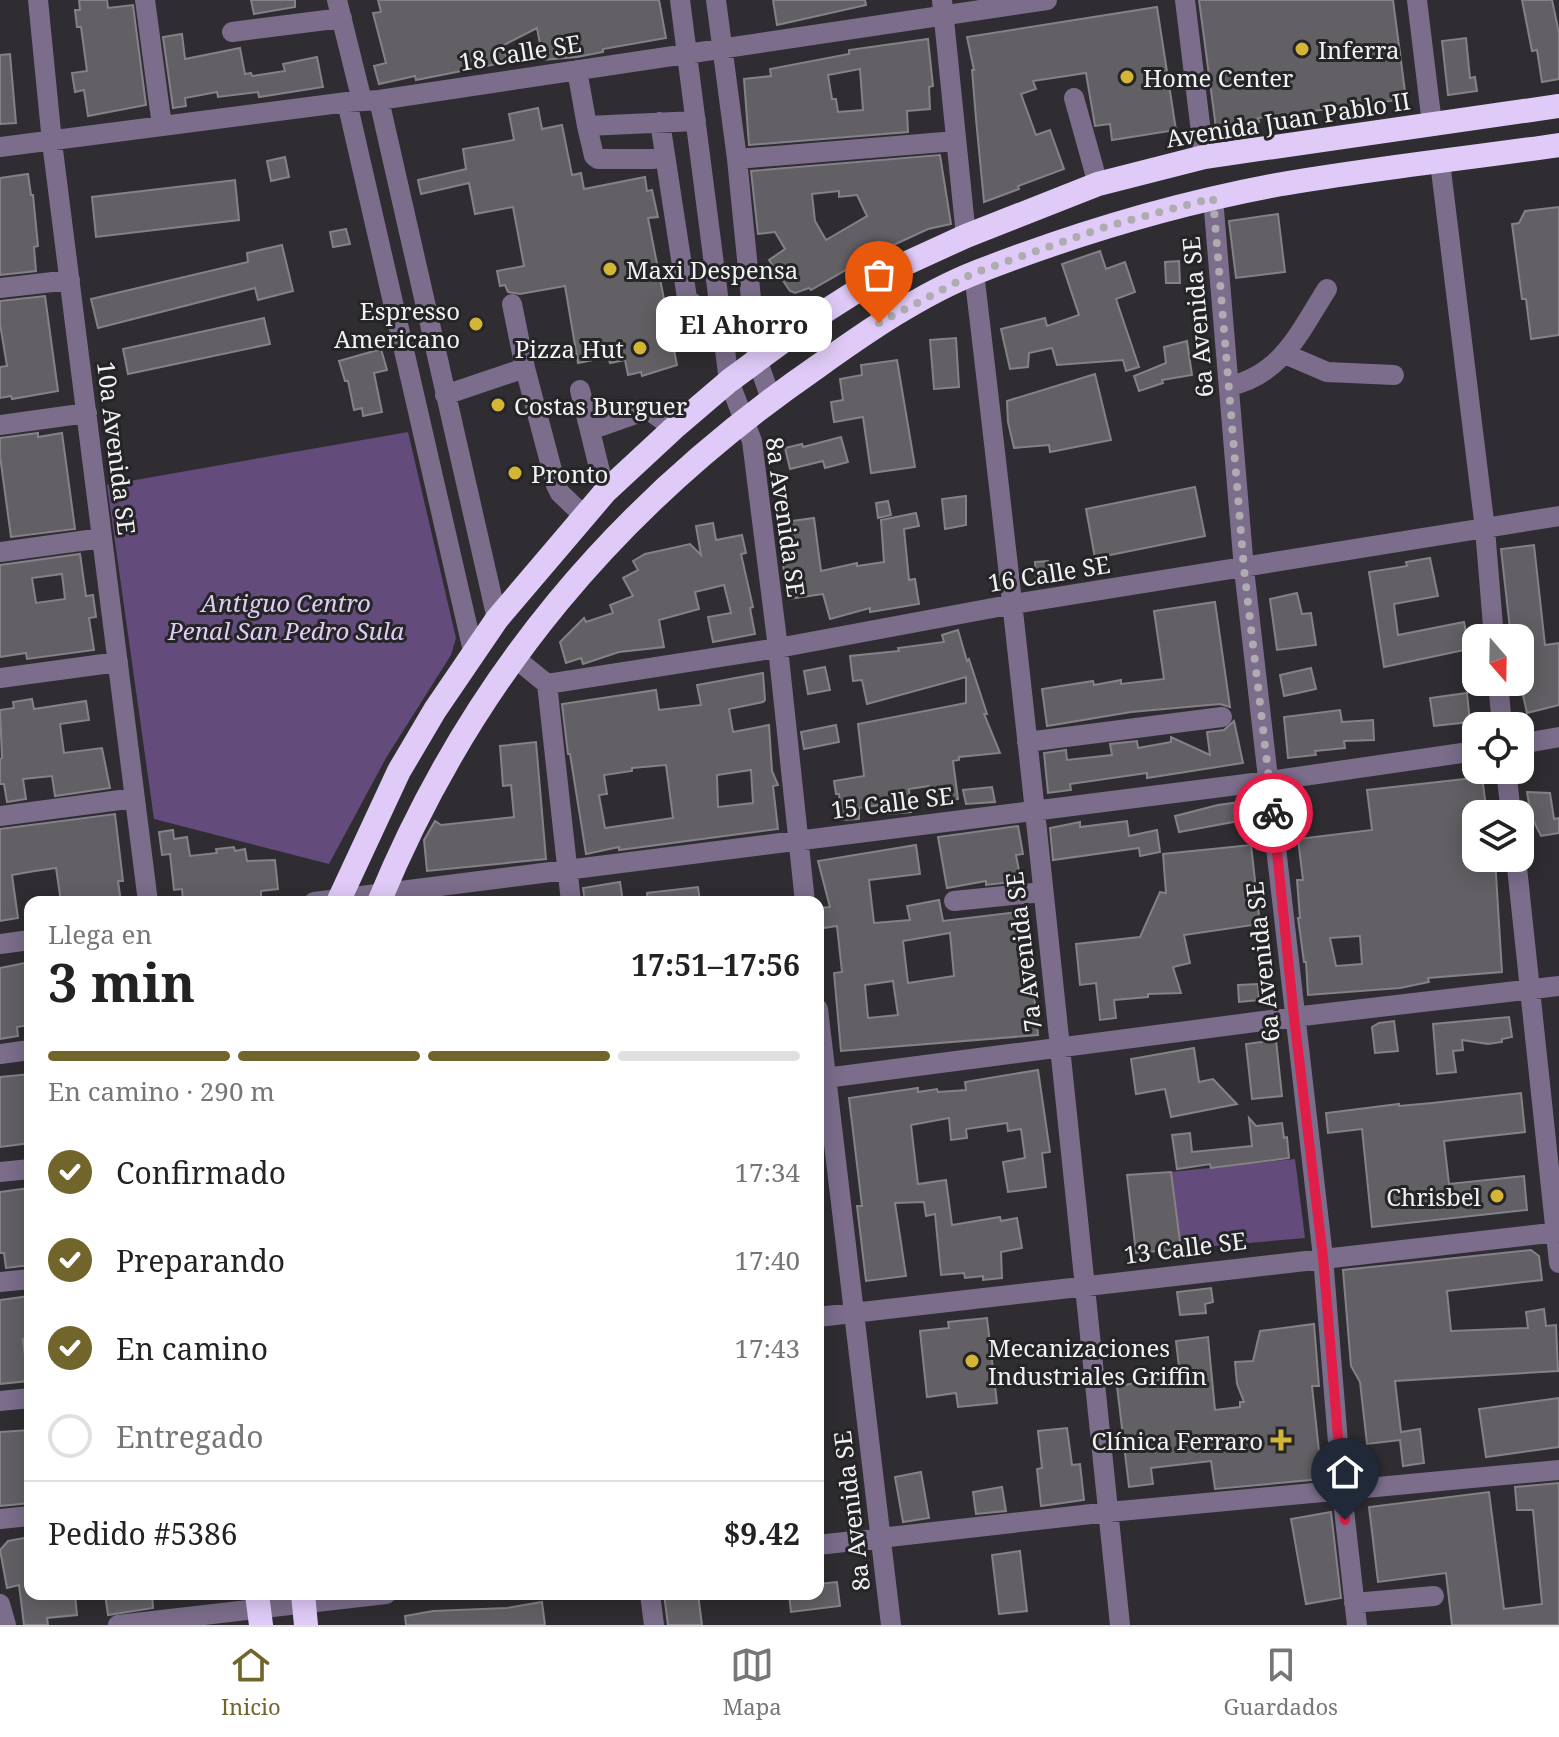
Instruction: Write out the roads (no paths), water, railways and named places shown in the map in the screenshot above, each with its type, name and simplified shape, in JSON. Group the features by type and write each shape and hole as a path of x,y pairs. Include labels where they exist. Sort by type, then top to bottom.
{"highway":[{"name":"Avenida Juan Pablo II","path":"340,896 399,771 473,651 497,619 605,492 729,381 816,317 885,273 966,236 1098,184 1204,157 1559,106"},
{"path":"382,896 436,781 485,698 585,568 660,490 743,420 879,323 974,273 1108,226 1213,198 1274,186 1559,145"}],"street":[{"name":"10a Avenida SE","path":"38,0 52,142 147,896"},
{"path":"145,0 162,126"},
{"name":"8a Avenida SE","path":"680,0 729,381 752,441 804,896"},
{"path":"716,0 737,159 757,359 771,399"},
{"name":"18 Calle SE","path":"0,147 363,101 721,49 943,8 1047,0"},
{"path":"1185,0 1204,157"},
{"path":"1417,0 1432,124"},
{"path":"943,8 966,236"},
{"path":"232,32 339,9 445,395 497,619"},
{"path":"577,70 594,156 598,159 654,159 664,156"},
{"path":"1074,98 1098,184"},
{"path":"363,101 473,651"},
{"path":"587,126 696,121"},
{"path":"660,122 687,298 723,332"},
{"path":"737,159 956,141"},
{"path":"1440,162 1485,529 1493,624"},
{"name":"6a Avenida SE","path":"1213,198 1244,569 1323,1257 1342,1492 1357,1625"},
{"name":"7a Avenida SE","path":"974,273 1014,604 1120,1625"},
{"path":"0,288 70,280"},
{"path":"1229,386 1259,376 1285,354 1327,289"},
{"path":"512,304 525,368 556,485 583,515"},
{"path":"1285,354 1327,372 1394,375"},
{"path":"445,395 525,368"},
{"path":"580,390 605,492"},
{"path":"590,430 644,411 650,411 674,428"},
{"path":"0,425 87,413"},
{"name":"16 Calle SE","path":"547,684 778,648 1014,604 1559,516"},
{"path":"0,552 102,538"},
{"path":"515,658 547,684 570,896"},
{"path":"0,678 118,662"},
{"path":"1027,742 1222,717"},
{"path":"1534,741 1559,737"},
{"name":"15 Calle SE","path":"394,896 568,869 1269,781 1462,753"},
{"path":"0,816 135,798"},
{"path":"1517,872 1559,1263"},
{"path":"954,901 1043,892"},
{"path":"0,944 24,941"},
{"path":"824,1078 1559,986"},
{"path":"0,1054 24,1051"},
{"name":"8a Avenida SE","path":"824,1093 891,1625"},
{"path":"0,1172 24,1170"},
{"name":"13 Calle SE","path":"824,1316 1557,1232"},
{"path":"0,1282 24,1280"},
{"path":"0,1401 24,1399"},
{"path":"824,1544 1109,1512 1559,1470"},
{"path":"0,1519 24,1517"},
{"path":"1354,1603 1434,1596"},
{"path":"118,1625 348,1600"},
{"path":"651,1600 654,1625"},
{"path":"0,1604 6,1625"}],"place":[{"name":"Inferra","path":"1302,49"},
{"name":"Home Center","path":"1127,77"},
{"name":"Maxi Despensa","path":"610,269"},
{"name":"El Ahorro","path":"879,323"},
{"name":"Espresso Americano","path":"476,324"},
{"name":"Pizza Hut","path":"640,348"},
{"name":"Costas Burguer","path":"498,405"},
{"name":"Pronto","path":"515,473"},
{"name":"Chrisbel","path":"1497,1196"},
{"name":"Mecanizaciones Industriales Griffin","path":"972,1361"},
{"name":"Clínica Ferraro","path":"1281,1440"}],"park label":[{"name":"Antiguo Centro Penal San Pedro Sula","path":"286,616"}]}
